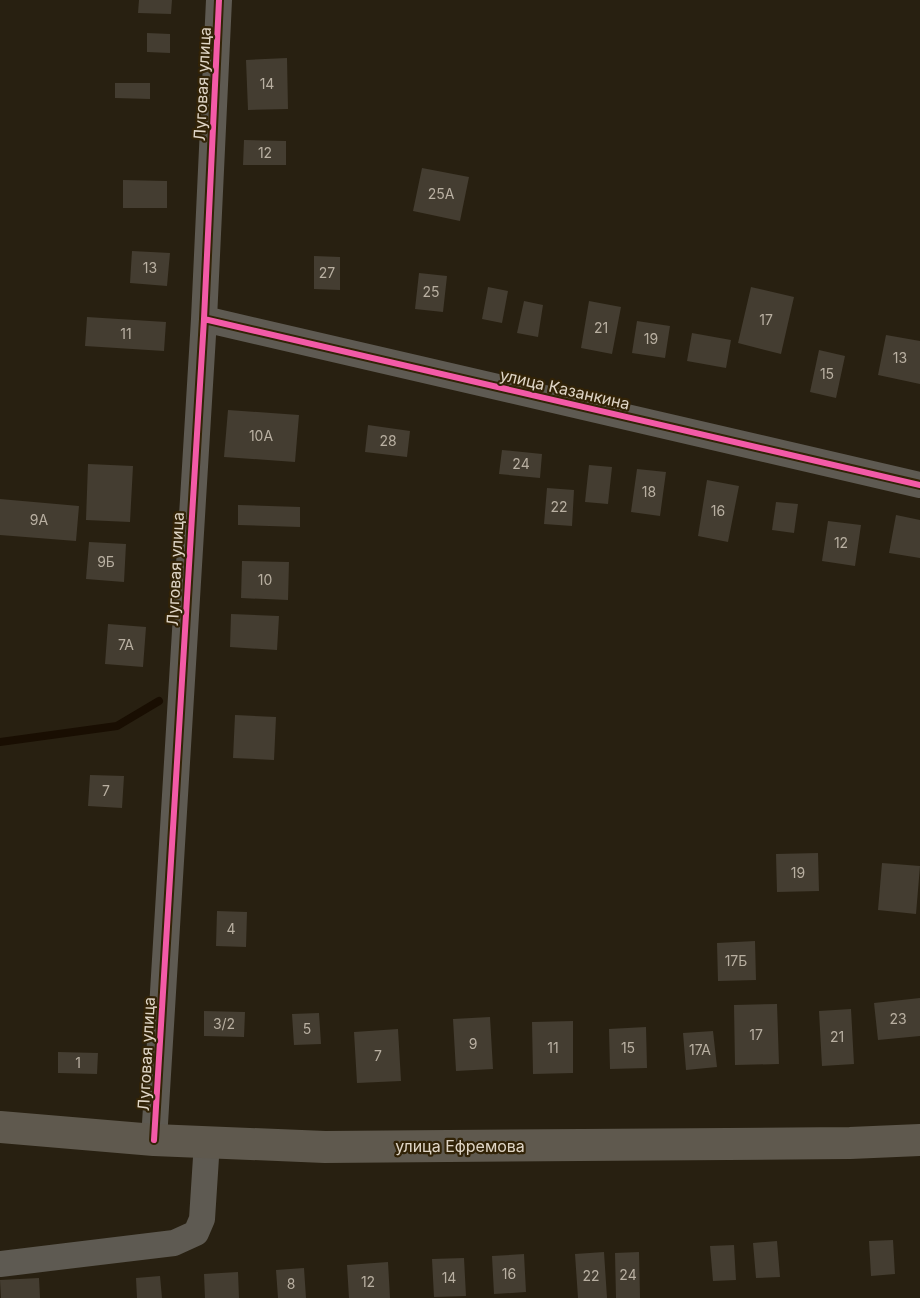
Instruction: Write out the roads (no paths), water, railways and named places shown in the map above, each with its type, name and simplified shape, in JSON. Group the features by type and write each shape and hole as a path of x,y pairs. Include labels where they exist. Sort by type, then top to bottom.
{"main road":[{"name":"улица Ефремова","path":"0,1126 154,1140 325,1147 838,1143 920,1140"}],"street":[{"name":"Луговая улица","path":"154,1140 204,319 219,0"},
{"name":"улица Казанкина","path":"204,319 920,485"},
{"path":"0,1264 174,1243 196,1233 202,1219 207,1142"}],"waterway":[{"path":"0,742 117,726 159,701"}]}
